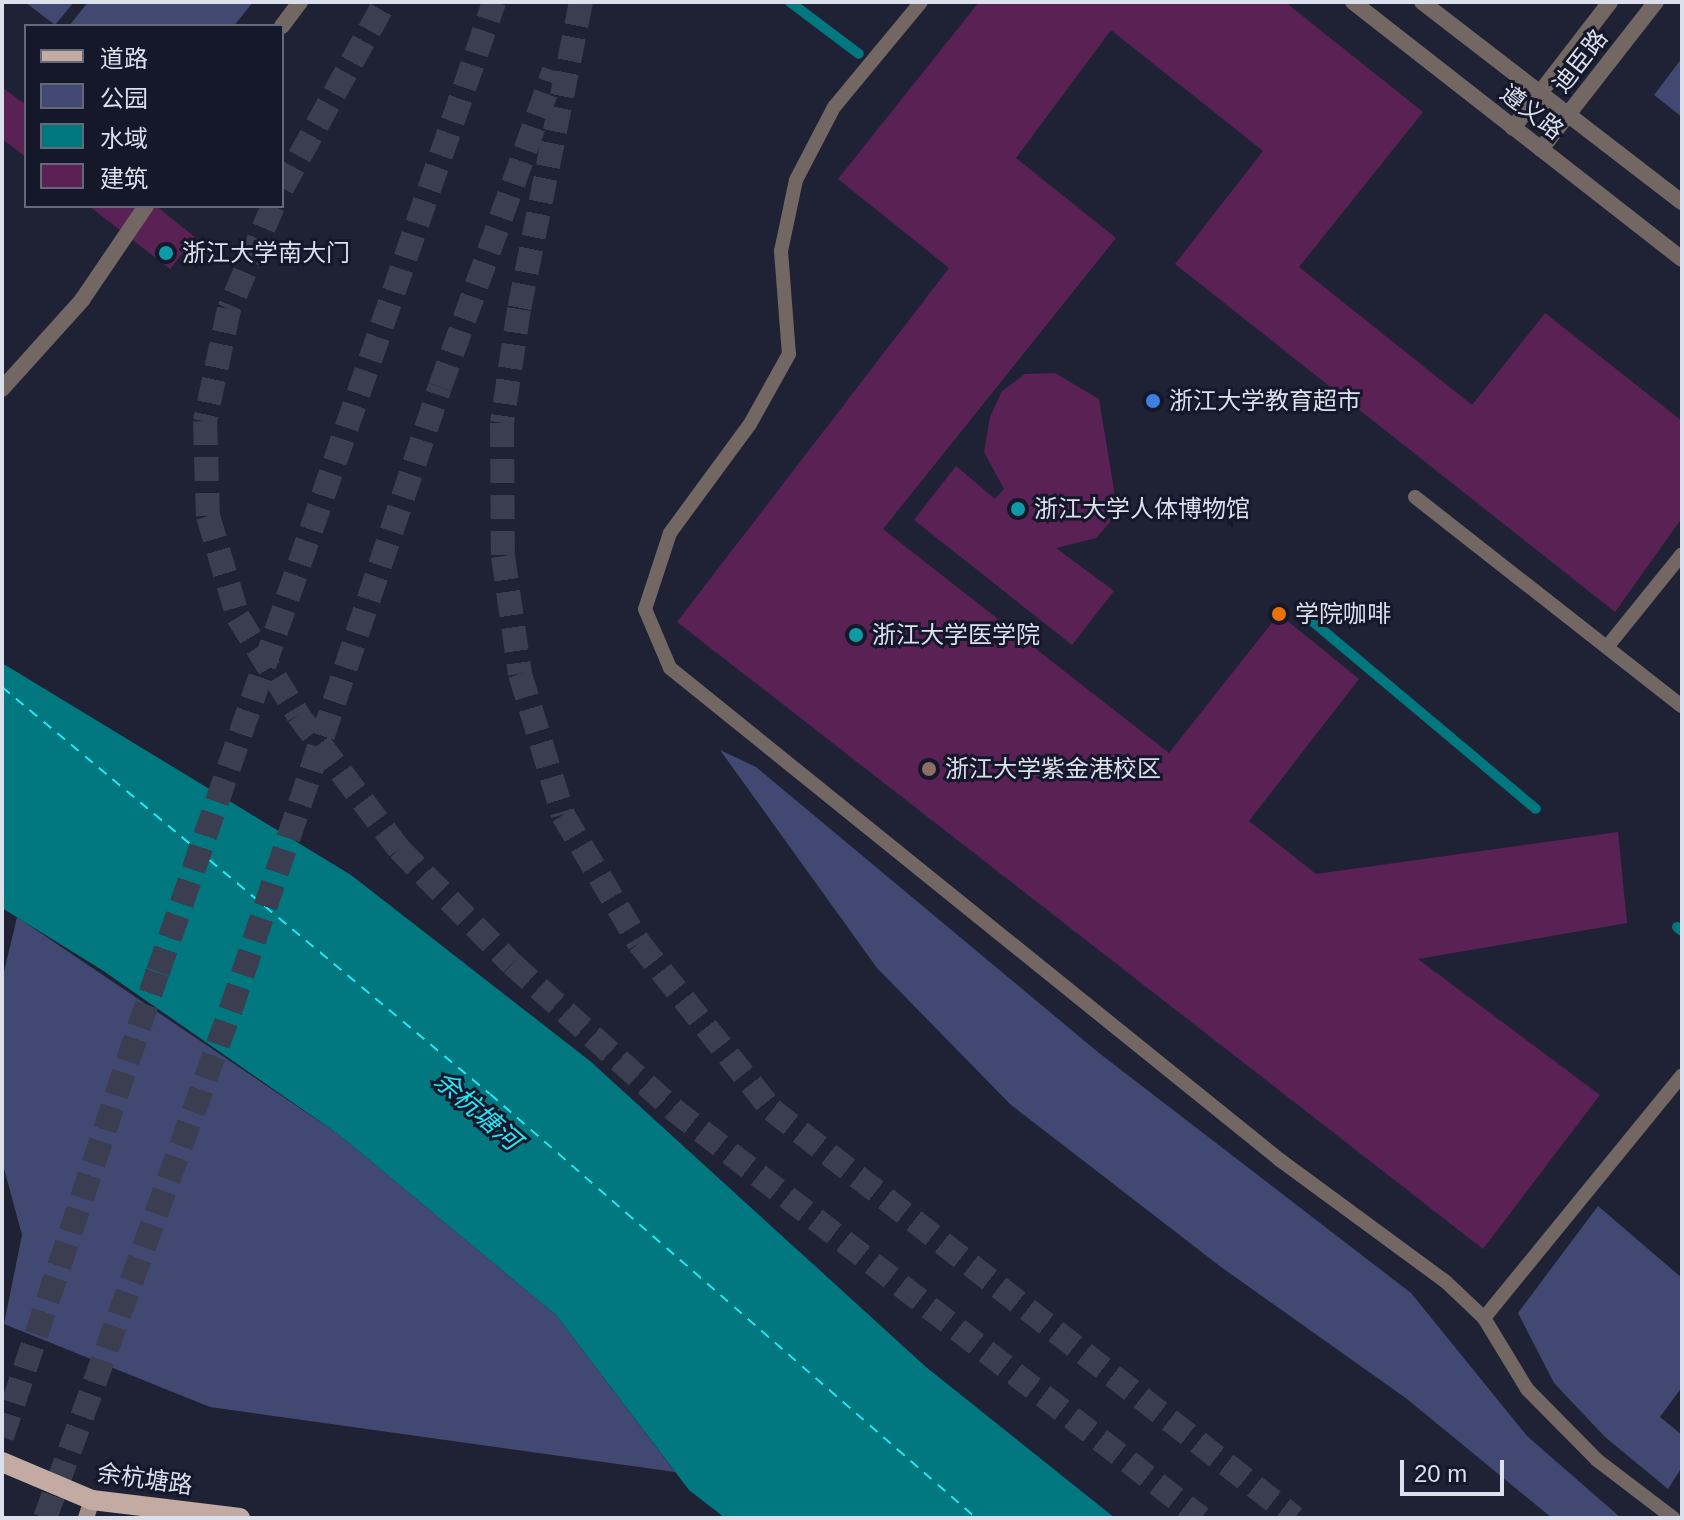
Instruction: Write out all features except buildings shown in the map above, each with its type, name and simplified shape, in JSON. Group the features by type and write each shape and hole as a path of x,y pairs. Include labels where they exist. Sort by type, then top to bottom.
{"main road":[{"name":"余杭塘路","path":"2,1462 89,1509 240,1518"}],"street":[{"path":"284,24 300,2"},
{"name":"遵义路","path":"1353,2 1682,259"},
{"name":"遵义路","path":"1422,2 1570,112 1682,202"},
{"name":"迪臣路","path":"1513,128 1610,2"},
{"name":"迪臣路","path":"1541,149 1656,2"},
{"path":"2,389 82,300 145,208"}],"lane":[{"path":"921,2 834,107 796,180 781,251 789,354 750,424 670,533 645,609 670,668 1280,1160 1445,1281 1484,1318 1527,1389 1597,1460 1673,1518"},
{"path":"1415,497 1682,706"},
{"path":"1607,647 1682,554"},
{"path":"1484,1318 1682,1075"}],"green space":[{"path":"25,2 74,2 54,24"},
{"path":"88,2 253,2 236,24 71,24"},
{"path":"1682,58 1682,117 1654,95"},
{"path":"720,750 756,767 1099,1053 1411,1293 1527,1436 1621,1518 1552,1518 1407,1399 1221,1267 1010,1104 877,968"},
{"path":"17,917 338,1134 556,1315 675,1472 210,1407 4,1324 22,1235 2,1161 2,980"},
{"path":"1598,1206 1682,1278 1682,1387 1660,1417 1682,1435 1682,1467 1668,1489 1605,1437 1554,1383 1518,1313"}],"water":[{"name":"余杭塘河","path":"2,663 351,875 590,1061 926,1367 1115,1518 725,1518 689,1490 556,1315 338,1134 102,970 2,908"}],"waterway":[{"path":"790,2 859,54"},
{"path":"1306,616 1536,809"},
{"path":"1677,927 1682,931"}],"ferry route":[{"path":"2,687 490,1094 976,1518"}],"tunnel":[{"path":"284,184 385,2"},
{"path":"2,1437 158,972 494,2"},
{"path":"581,2 519,309 502,423 503,556 520,674 563,815 639,943 772,1110 1295,1518"},
{"path":"45,1518 231,1009 440,387 554,71"},
{"path":"272,208 229,309 205,421 208,516 238,617 298,715 399,849 512,964 673,1109 1201,1518"}],"place":[{"name":"浙江大学南大门","path":"166,253"},
{"name":"浙江大学教育超市","path":"1153,401"},
{"name":"浙江大学人体博物馆","path":"1018,509"},
{"name":"学院咖啡","path":"1279,614"},
{"name":"浙江大学医学院","path":"856,635"},
{"name":"浙江大学紫金港校区","path":"929,769"}]}
